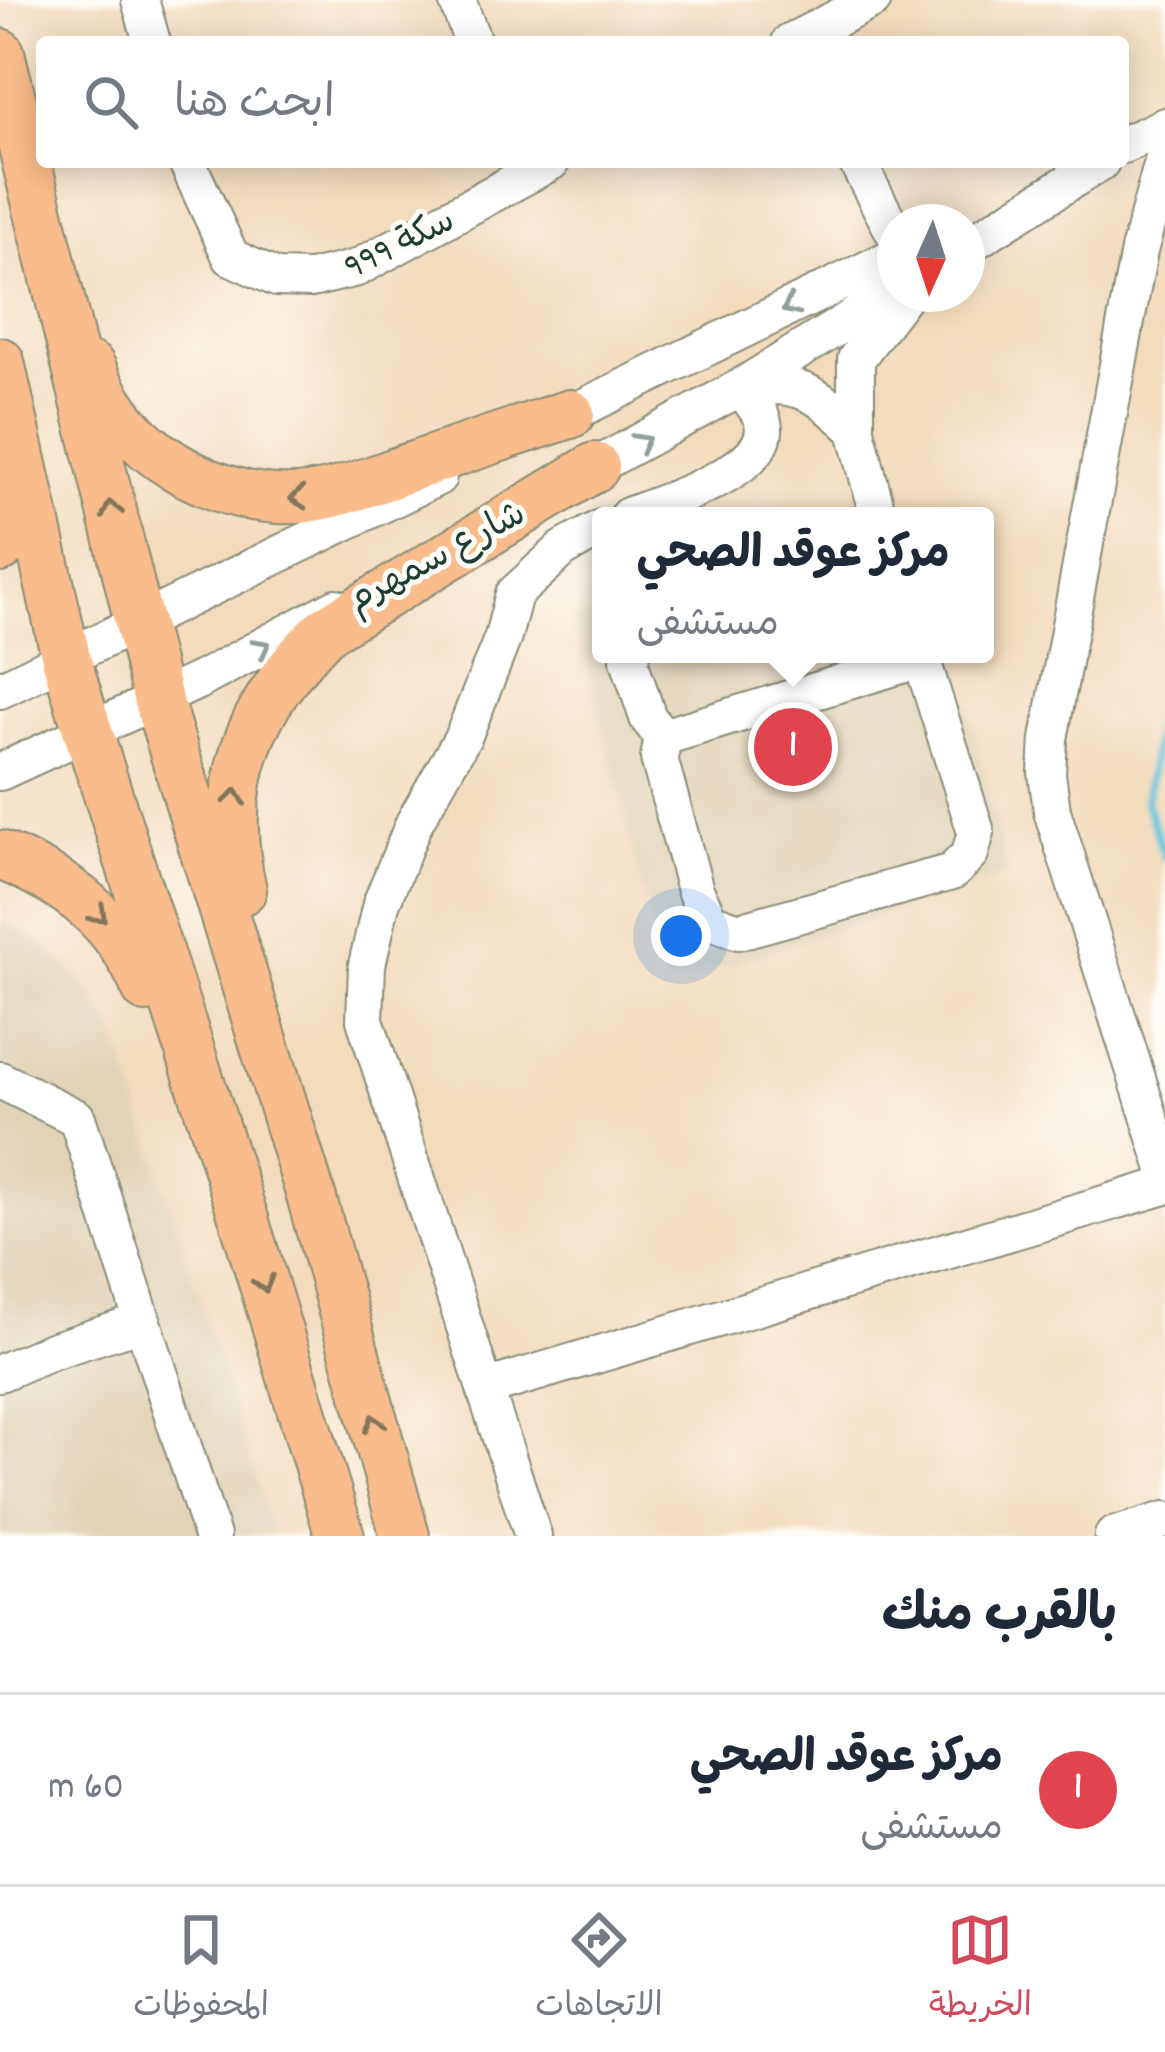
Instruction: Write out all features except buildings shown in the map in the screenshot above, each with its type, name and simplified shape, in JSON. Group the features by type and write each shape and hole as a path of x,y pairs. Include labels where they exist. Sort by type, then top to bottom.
{"main road":[{"path":"0,53 158,700 312,1198 405,1536"},
{"path":"45,235 110,405 135,437 203,482 280,500 329,495 570,414"},
{"path":"0,362 66,658 340,1536"},
{"path":"0,449 0,548"},
{"path":"312,1198 232,833 234,793 251,729 294,662 326,631 595,467"},
{"path":"0,856 41,872 82,898 133,956 244,1219"}],"street":[{"path":"140,0 150,36"},
{"path":"458,0 471,36"},
{"path":"802,36 873,0"},
{"path":"1149,141 1139,251 1049,739 1047,773 1052,811 1165,1166"},
{"name":"سكة 999","path":"190,168 231,257 276,278 311,279 357,268 528,168"},
{"path":"860,168 879,204"},
{"path":"985,212 1076,168"},
{"path":"985,235 1091,168"},
{"name":"شارع سمهرم","path":"0,690 877,265"},
{"name":"شارع سمهرم","path":"0,772 158,700 595,467 741,387 877,302"},
{"path":"876,507 856,430 856,358 891,312"},
{"path":"741,387 779,385 815,393 856,430"},
{"path":"650,507 746,463 763,436 763,420 741,387"},
{"path":"532,1536 365,1019 367,965 381,904 405,843 464,735 503,637 514,594 563,548 592,533"},
{"path":"630,663 648,718 663,737"},
{"path":"663,737 901,663"},
{"path":"663,737 658,758 695,890 710,921 739,931 952,872 970,854 976,832 922,663"},
{"path":"0,1080 77,1118 212,1536"},
{"path":"484,1388 1165,1186"},
{"path":"0,1373 143,1322"},
{"path":"1112,1536 1165,1520"}],"shaded area":[{"path":"592,615 592,663 958,663 1008,875 666,985 576,619"},
{"path":"0,921 43,943 86,986 115,1031 274,1536 0,1536"}],"waterway":[{"path":"1165,671 1146,802 1165,858"}],"place":[{"name":"مركز عوقد الصحي","path":"793,747"}]}
